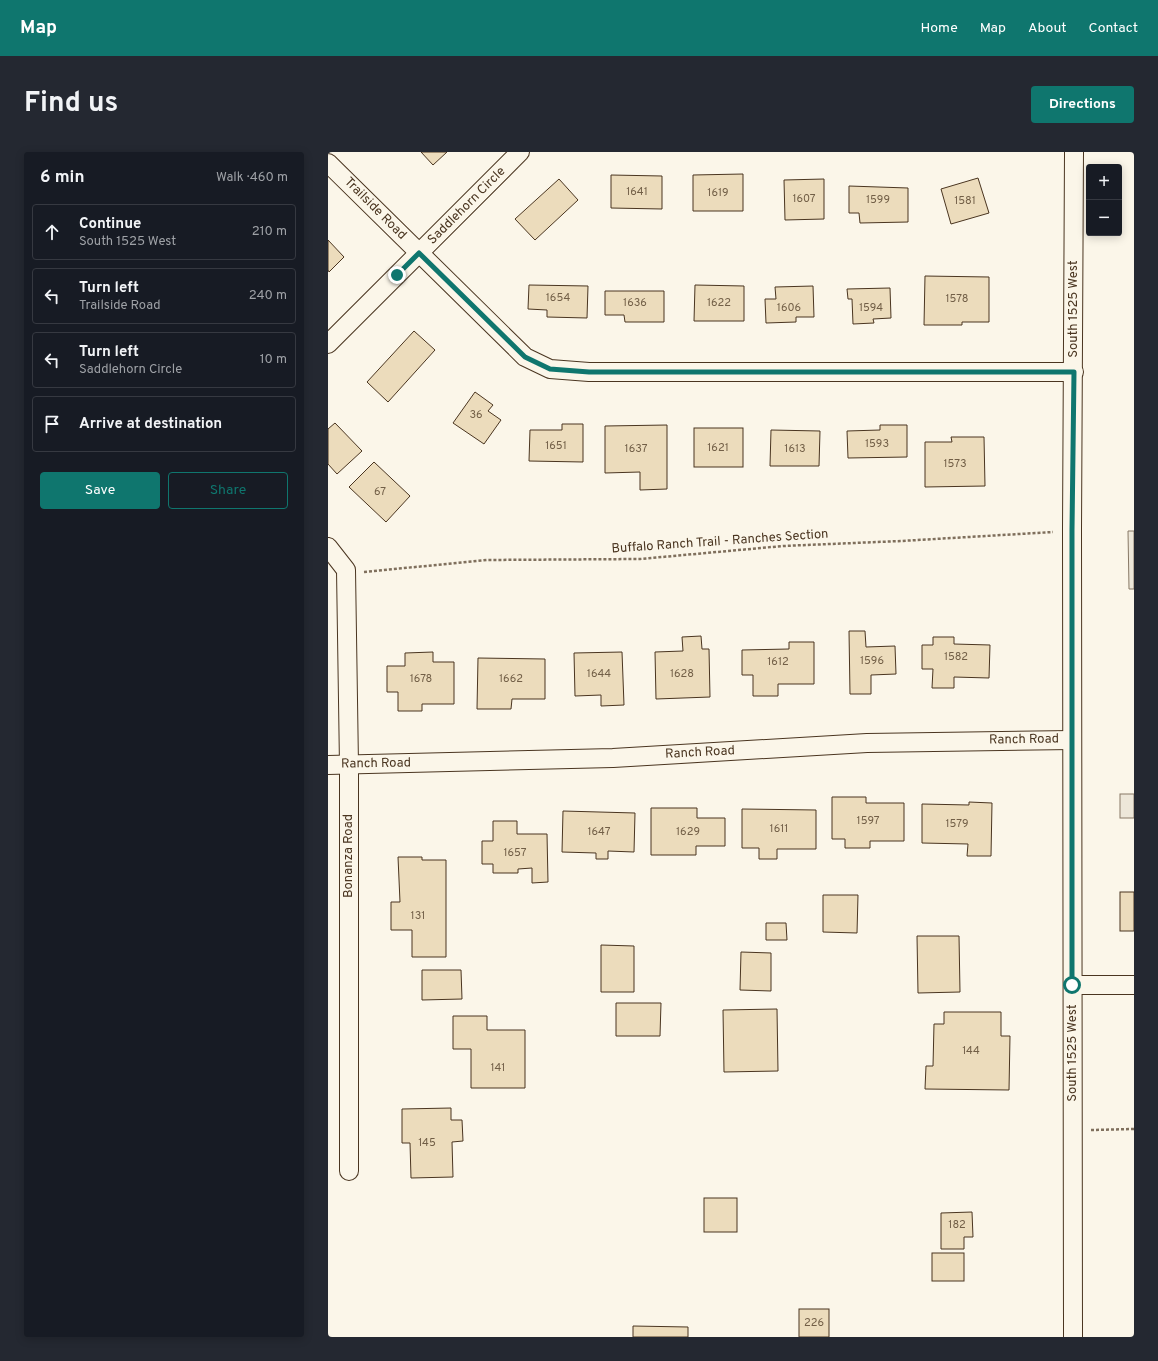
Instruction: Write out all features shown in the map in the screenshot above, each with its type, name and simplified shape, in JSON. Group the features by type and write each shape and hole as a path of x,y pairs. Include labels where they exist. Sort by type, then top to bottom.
{"street":[{"name":"Saddlehorn Circle","path":"328,344 520,152"},
{"name":"South 1525 West","path":"1073,1337 1072,740 1074,152"},
{"name":"Trailside Road","path":"328,163 525,357 550,369 589,372 1074,372"},
{"name":"Bonanza Road","path":"328,547 346,570 349,765 349,1171"},
{"name":"Ranch Road","path":"328,765 614,758 867,743 1072,740"},
{"path":"1072,985 1134,985"}],"path":[{"name":"Buffalo Ranch Trail - Ranches Section","path":"362,573 487,560 640,559 783,546 901,541 1057,531"},
{"path":"1072,1130 1134,1129"}],"shaded area":[{"path":"1128,531 1134,531 1134,589 1129,589"},
{"path":"1120,794 1134,794 1134,818 1120,818"}],"building":[{"path":"421,152 447,152 433,165"},
{"path":"743,174 743,211 693,211 693,175"},
{"path":"611,175 662,176 662,209 611,208"},
{"path":"978,178 989,213 951,224 941,189"},
{"path":"559,179 578,200 535,240 515,219"},
{"path":"824,179 824,219 785,220 784,180"},
{"path":"849,186 908,188 908,222 860,223 859,213 849,213"},
{"path":"328,240 344,257 329,272 328,270"},
{"path":"925,276 989,277 989,322 962,322 962,325 924,325"},
{"path":"529,285 588,286 587,318 547,317 547,310 528,309"},
{"path":"695,285 744,286 744,321 694,321"},
{"path":"813,286 814,317 796,317 796,322 766,323 765,299 776,299 775,287"},
{"path":"890,288 891,318 873,319 874,323 853,324 852,299 848,299 847,289"},
{"path":"605,291 664,291 664,322 625,322 624,315 605,315"},
{"path":"414,331 435,350 388,402 367,382"},
{"path":"475,392 493,405 488,411 501,420 484,444 453,423"},
{"path":"335,423 362,451 337,474 328,464 328,429"},
{"path":"562,424 583,424 583,462 529,461 530,430 562,430"},
{"path":"667,425 667,489 640,490 640,472 605,473 605,426"},
{"path":"880,425 907,425 907,457 848,458 847,431 880,430"},
{"path":"694,428 743,428 743,467 694,467"},
{"path":"771,430 820,431 819,466 770,466"},
{"path":"951,437 984,437 985,486 925,487 925,442 952,442"},
{"path":"374,462 410,496 386,522 349,487"},
{"path":"849,631 865,631 866,647 895,646 896,674 871,675 871,694 850,694"},
{"path":"701,636 702,649 709,649 710,697 656,699 655,652 683,651 682,637"},
{"path":"933,637 954,637 954,644 990,645 989,678 954,677 954,688 932,688 933,669 922,669 922,645 933,645"},
{"path":"789,642 814,642 814,684 778,684 778,696 753,696 753,675 742,675 742,650 789,649"},
{"path":"433,652 433,662 454,662 454,704 422,704 422,711 398,711 398,692 387,692 387,666 405,666 405,653"},
{"path":"622,652 624,705 601,706 601,695 575,696 574,653"},
{"path":"478,658 545,659 545,699 512,699 511,709 477,709"},
{"path":"832,797 866,797 866,803 904,803 904,841 870,841 870,848 845,848 845,839 832,839"},
{"path":"969,802 992,803 991,856 967,856 968,844 922,843 922,804 969,805"},
{"path":"651,808 697,808 697,818 725,818 725,846 696,846 696,855 651,855"},
{"path":"742,809 816,810 816,849 777,849 777,859 759,859 759,848 742,848"},
{"path":"563,811 635,813 634,852 608,851 608,859 596,859 596,853 562,852"},
{"path":"493,821 517,821 517,834 547,834 548,882 532,883 532,868 518,869 518,873 493,873 493,864 482,864 482,841 493,841"},
{"path":"398,857 422,857 422,860 446,860 446,957 412,957 412,930 391,930 391,902 400,902"},
{"path":"1120,892 1134,892 1134,931 1120,931"},
{"path":"823,895 858,895 857,933 823,932"},
{"path":"766,923 786,923 787,940 766,940"},
{"path":"917,936 959,936 960,992 918,993"},
{"path":"601,945 634,946 634,992 601,992"},
{"path":"741,952 771,953 771,991 740,990"},
{"path":"422,970 461,970 462,999 422,1000"},
{"path":"616,1003 661,1003 660,1036 616,1036"},
{"path":"777,1009 778,1071 724,1072 723,1010"},
{"path":"944,1012 1001,1012 1001,1036 1010,1036 1009,1090 925,1089 926,1066 933,1066 934,1024 944,1024"},
{"path":"453,1016 487,1016 487,1030 525,1030 525,1088 471,1088 471,1049 453,1049"},
{"path":"451,1108 451,1120 462,1120 463,1141 452,1142 453,1177 411,1178 410,1143 402,1143 402,1109"},
{"path":"704,1198 737,1198 737,1232 704,1232"},
{"path":"972,1212 973,1237 964,1237 964,1249 941,1249 941,1213"},
{"path":"932,1253 964,1253 964,1281 932,1281"},
{"path":"799,1309 829,1309 829,1337 799,1337"},
{"path":"633,1326 688,1327 688,1337 633,1337"}],"route":[{"path":"397,275 419,253 525,357 550,369 589,372 1074,372 1072,530 1072,985"}]}
